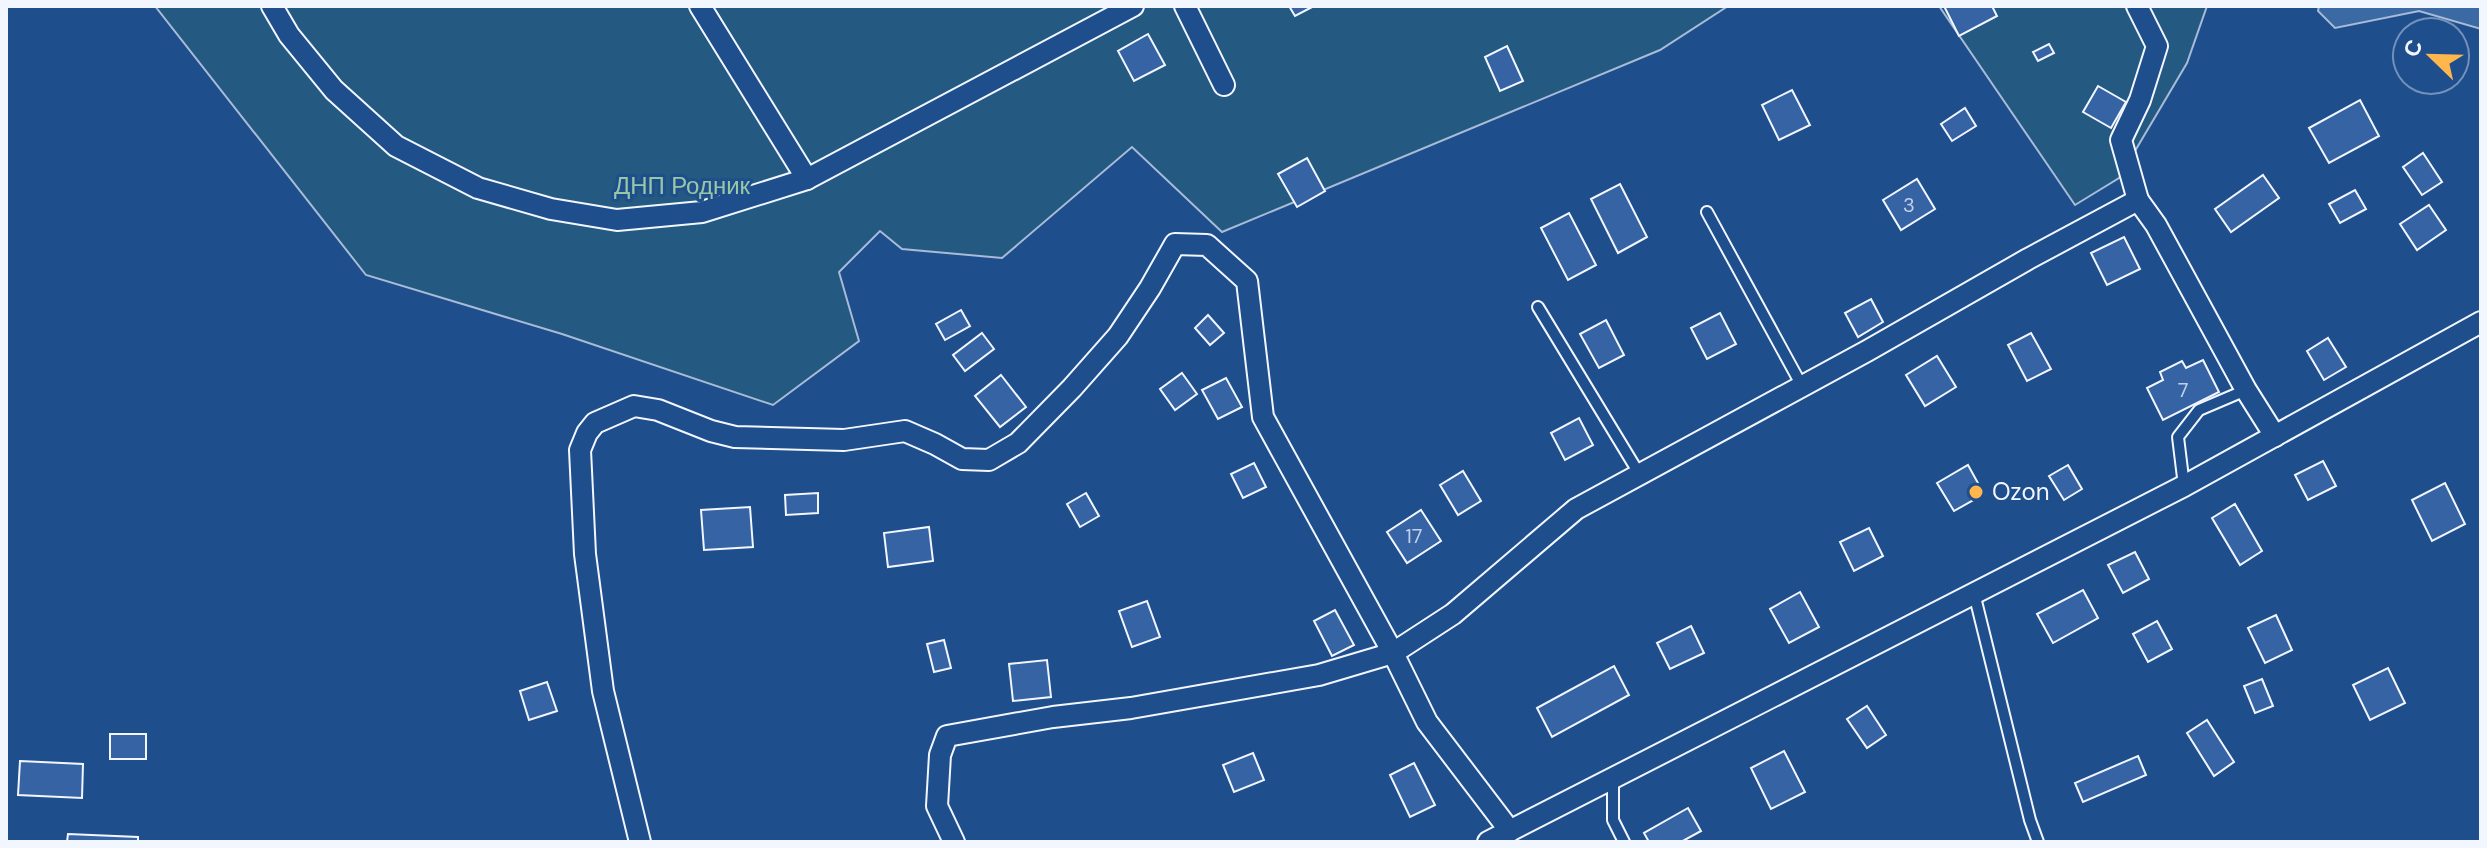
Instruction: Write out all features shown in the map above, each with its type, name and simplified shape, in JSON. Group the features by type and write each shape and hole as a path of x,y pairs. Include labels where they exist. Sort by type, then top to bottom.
{"street":[{"path":"272,6 289,35 334,90 396,146 478,188 551,209 617,220 702,212 807,179 1133,6"},
{"path":"700,6 807,179"},
{"path":"1185,6 1224,85"},
{"path":"2137,6 2157,46 2140,100 2121,140 2138,200 2156,225 2246,390 2275,436"},
{"path":"954,842 937,806 940,755 947,736 1319,675 1393,653 1453,614 1576,509 2138,200"},
{"path":"640,842 603,691 585,554 580,450 595,423 634,406 658,410 735,437 844,440 905,431 962,459 989,460 1018,443 1118,336 1175,244 1207,245 1247,281 1263,417 1393,653 1427,722 1510,831"},
{"path":"1488,842 2184,486 2481,322"}],"lane":[{"path":"1707,212 1802,386"},
{"path":"1538,307 1640,475"},
{"path":"2184,486 2178,437 2199,410 2246,390"},
{"path":"1974,593 2038,842"},
{"path":"1613,776 1613,820 1624,842"}],"green space":[{"name":"ДНП Родник","path":"155,6 1728,6 1660,50 1222,232 1132,147 1002,258 902,249 880,231 839,272 859,341 773,405 562,334 366,275"},
{"path":"1939,6 2207,6 2187,63 2119,178 2075,205"}],"shaded area":[{"path":"2319,6 2481,6 2481,29 2471,26 2471,16 2436,16 2419,11 2335,28 2318,11"}],"building":[{"path":"1289,6 1314,6 1295,16"},
{"path":"1944,6 1992,6 1997,16 1959,36"},
{"path":"1148,34 1165,65 1134,81 1118,51"},
{"path":"2049,44 2054,53 2038,61 2033,52"},
{"path":"1507,46 1523,81 1500,91 1485,57"},
{"path":"2098,86 2126,102 2111,128 2083,112"},
{"path":"1792,90 1810,125 1779,140 1762,105"},
{"path":"2360,100 2379,136 2329,163 2309,128"},
{"path":"1965,108 1976,126 1952,141 1941,124"},
{"path":"2423,153 2442,182 2422,195 2403,167"},
{"path":"1307,158 1325,191 1297,207 1278,174"},
{"path":"2263,175 2279,198 2231,232 2215,209"},
{"path":"1917,179 1935,209 1901,230 1883,200"},
{"path":"1620,184 1647,237 1618,253 1591,199"},
{"path":"2355,190 2366,209 2340,223 2329,204"},
{"path":"2429,205 2446,230 2417,250 2400,224"},
{"path":"1569,213 1596,265 1568,280 1541,228"},
{"path":"2124,237 2140,269 2107,285 2091,253"},
{"path":"1871,299 1883,322 1858,337 1845,313"},
{"path":"961,310 970,326 945,340 936,324"},
{"path":"1720,313 1736,344 1707,359 1691,328"},
{"path":"1208,315 1224,333 1210,345 1195,328"},
{"path":"1606,320 1624,355 1599,368 1580,334"},
{"path":"982,333 994,349 965,371 953,355"},
{"path":"2031,333 2051,369 2027,381 2008,345"},
{"path":"2328,338 2346,367 2324,380 2307,351"},
{"path":"1937,356 1956,387 1925,406 1906,375"},
{"path":"2203,360 2219,392 2163,420 2147,388 2163,380 2160,372 2182,361 2186,368"},
{"path":"1182,373 1197,394 1175,410 1160,389"},
{"path":"1001,375 1026,407 1000,427 975,396"},
{"path":"1226,378 1242,407 1218,419 1202,390"},
{"path":"1579,418 1593,445 1565,460 1551,433"},
{"path":"2323,461 2336,486 2308,500 2295,475"},
{"path":"1254,463 1266,487 1243,498 1231,474"},
{"path":"1968,465 1984,494 1954,511 1937,483"},
{"path":"2068,465 2082,489 2064,500 2049,476"},
{"path":"1463,471 1481,501 1458,515 1440,485"},
{"path":"2445,483 2465,524 2432,541 2412,500"},
{"path":"818,493 818,513 786,515 785,495"},
{"path":"1086,493 1099,516 1080,527 1067,504"},
{"path":"2235,504 2262,551 2240,565 2212,518"},
{"path":"750,507 753,547 704,550 701,510"},
{"path":"1421,510 1441,541 1407,563 1387,532"},
{"path":"929,527 933,561 888,567 884,533"},
{"path":"1869,528 1883,556 1854,571 1840,542"},
{"path":"2135,552 2149,579 2123,593 2108,565"},
{"path":"2083,590 2098,618 2053,643 2037,614"},
{"path":"1800,592 1819,627 1789,643 1770,609"},
{"path":"1147,601 1160,637 1132,647 1119,611"},
{"path":"1335,610 1354,645 1332,656 1314,621"},
{"path":"2276,615 2292,650 2265,663 2248,628"},
{"path":"2157,621 2172,649 2148,662 2133,634"},
{"path":"1691,626 1704,653 1670,669 1657,643"},
{"path":"944,640 951,668 934,672 927,644"},
{"path":"1047,660 1051,697 1013,701 1009,664"},
{"path":"1614,666 1629,695 1552,737 1537,708"},
{"path":"2388,668 2405,703 2370,720 2353,685"},
{"path":"2262,679 2273,706 2255,713 2244,686"},
{"path":"547,682 557,711 529,720 520,691"},
{"path":"1867,706 1886,735 1867,748 1847,719"},
{"path":"2207,720 2234,762 2214,776 2187,733"},
{"path":"110,734 146,734 146,759 110,759"},
{"path":"1784,751 1805,792 1771,809 1751,768"},
{"path":"1253,753 1264,780 1234,792 1223,765"},
{"path":"2138,756 2146,775 2083,802 2075,783"},
{"path":"20,761 83,764 82,798 18,795"},
{"path":"1414,763 1435,805 1410,817 1390,775"},
{"path":"1688,808 1701,831 1681,842 1649,842 1644,833"},
{"path":"68,834 138,837 138,842 67,842"}],"place":[{"name":"Ozon","path":"1976,492"}]}
